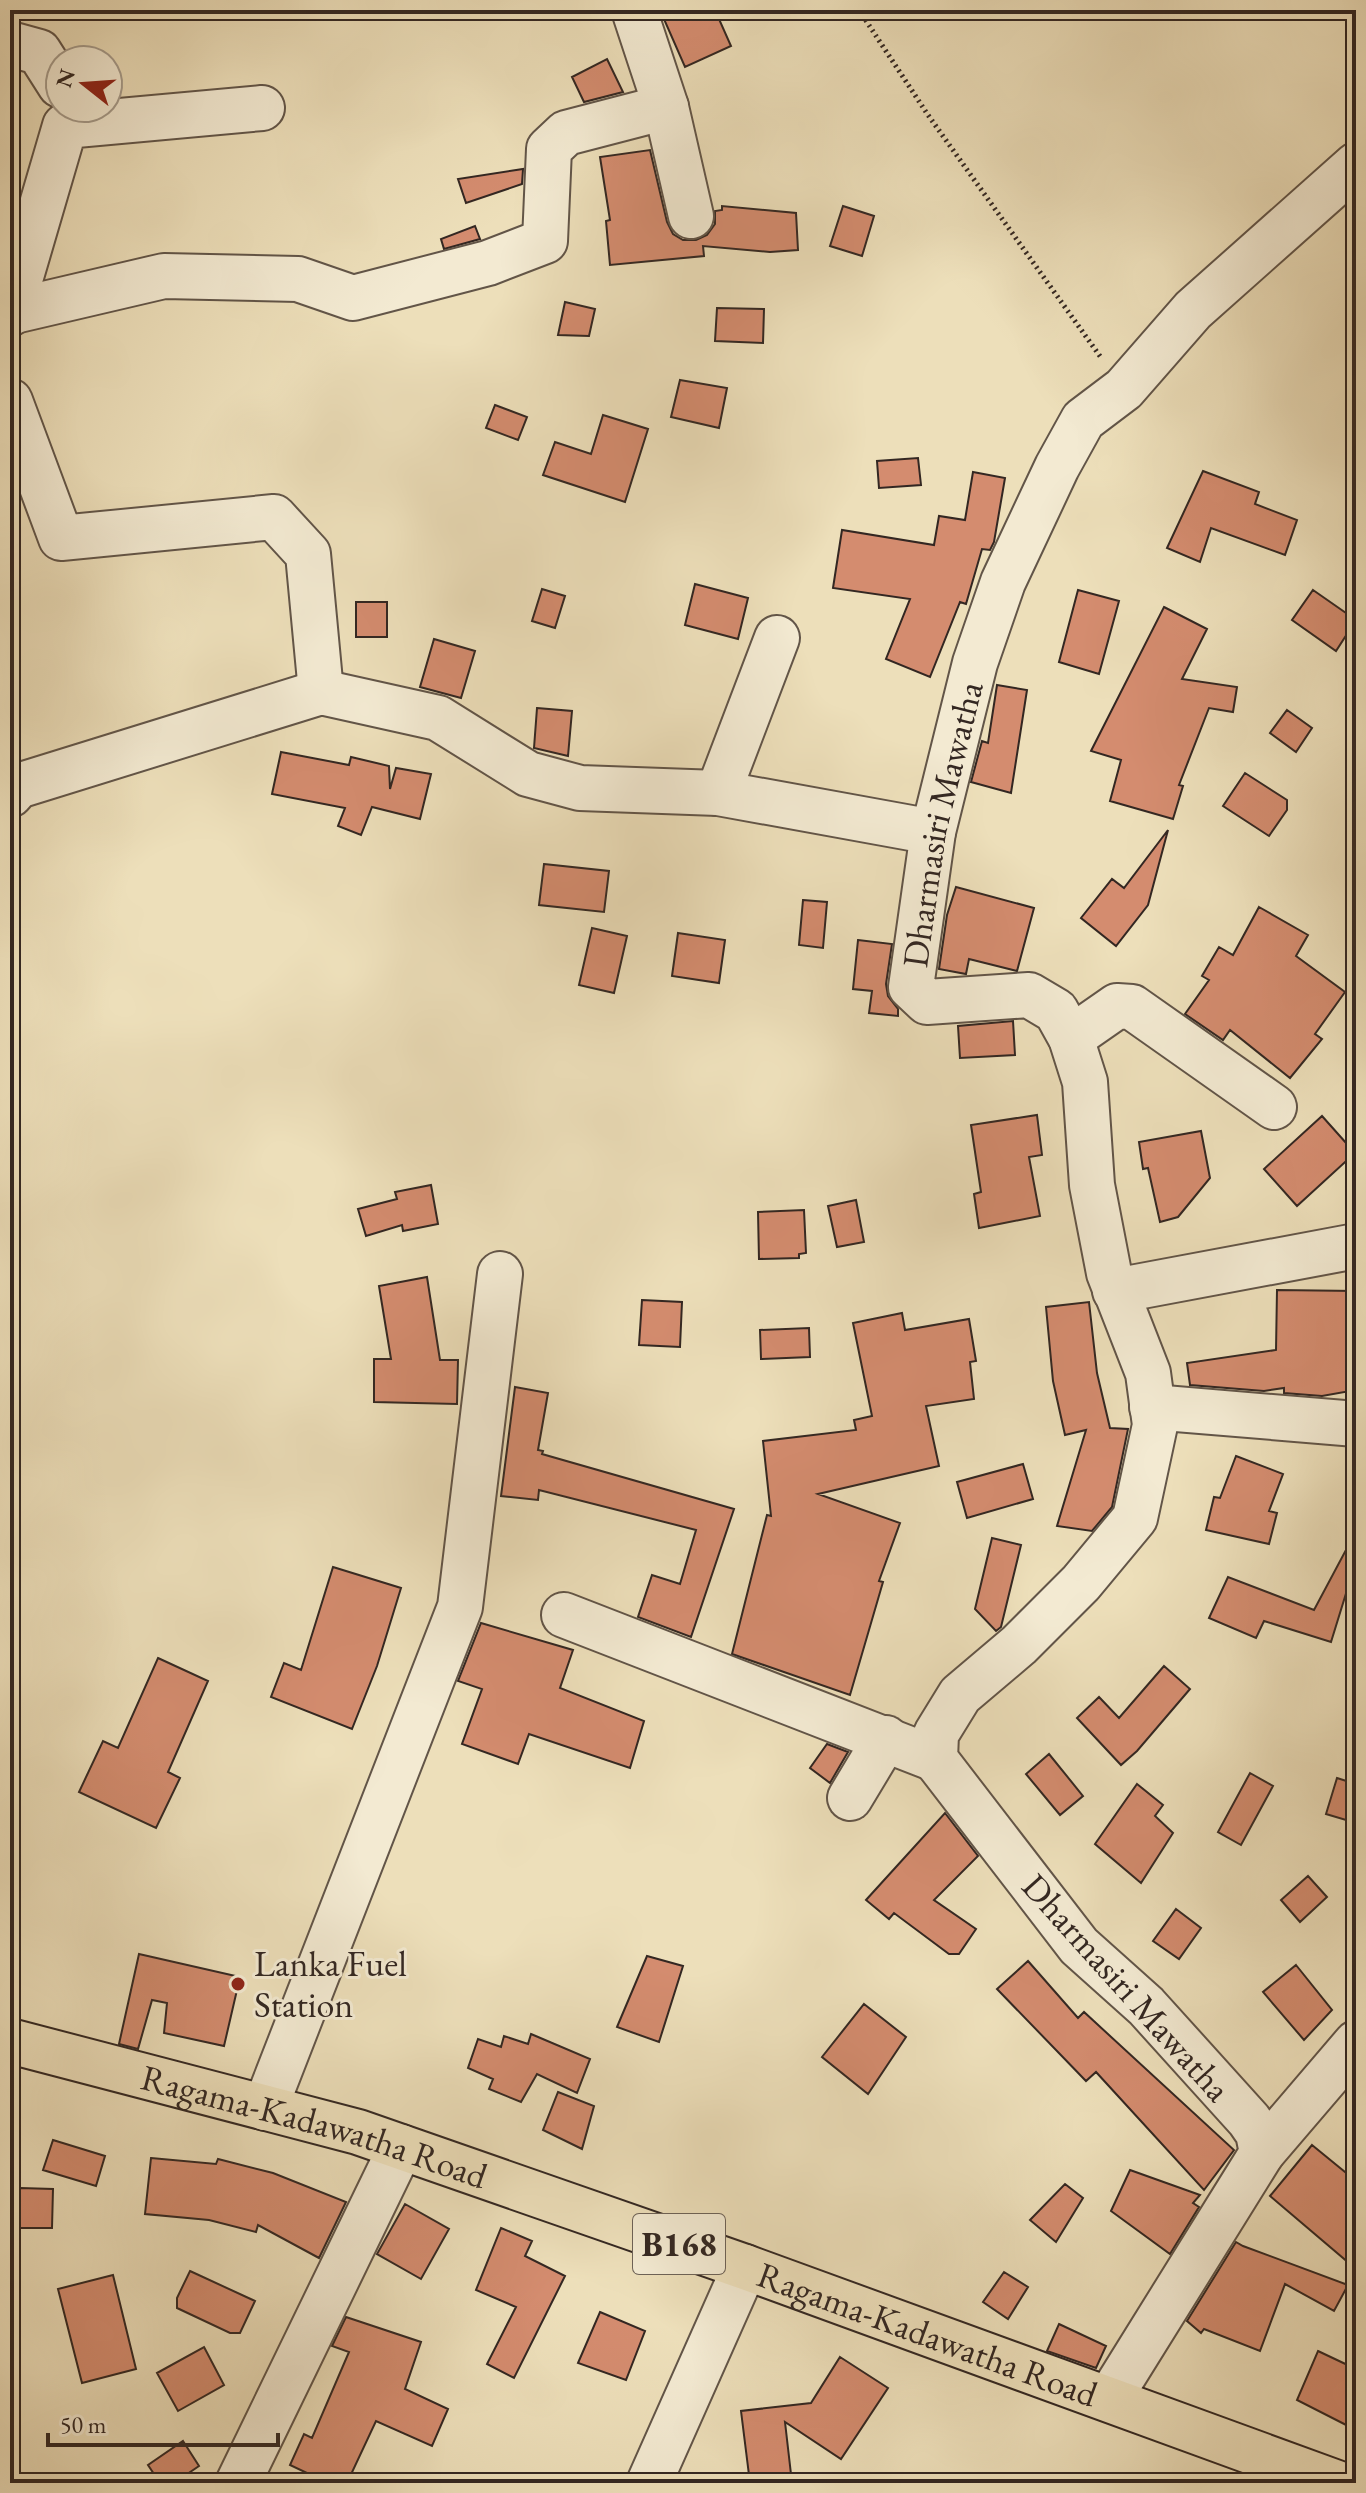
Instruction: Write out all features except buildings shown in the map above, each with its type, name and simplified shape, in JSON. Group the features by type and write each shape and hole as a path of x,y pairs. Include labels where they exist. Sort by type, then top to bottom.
{"main road":[{"name":"Ragama-Kadawatha Road","path":"10,2041 401,2147 745,2267 1337,2483"}],"street":[{"path":"634,10 666,107 691,216"},
{"path":"10,44 39,52 44,63"},
{"path":"124,107 262,108"},
{"path":"58,124 10,313 164,276 298,279 353,298 488,263 545,241 549,149 566,133 666,107"},
{"name":"Dharmasiri Mawatha","path":"1262,2153 1258,2133 1249,2120 1146,2006 1079,1946 935,1759 936,1734 960,1695 1019,1645 1081,1583 1135,1518 1155,1425 1148,1373 1115,1291 1092,1185 1085,1082 1071,1038 1056,1011 1029,995 927,1002 911,987 933,832 975,663 1003,582 1083,420 1124,389 1193,310 1356,165"},
{"path":"10,401 61,538 274,517 308,554 321,692"},
{"path":"718,793 777,638"},
{"path":"10,795 18,786 321,692 438,718 528,774 580,788 718,793 933,832"},
{"path":"1071,1038 1117,1006 1132,1007 1274,1107"},
{"path":"1115,1291 1356,1246"},
{"path":"265,2108 460,1607 500,1274"},
{"path":"1152,1407 1356,1424"},
{"path":"564,1615 935,1759"},
{"path":"850,1798 886,1738"},
{"path":"1109,2399 1262,2153 1356,2043"},
{"path":"238,2483 401,2147"},
{"path":"649,2483 745,2267"}],"path":[{"path":"859,10 928,115 1124,389"}],"place":[{"name":"Lanka Fuel Station","path":"238,1984"}]}
